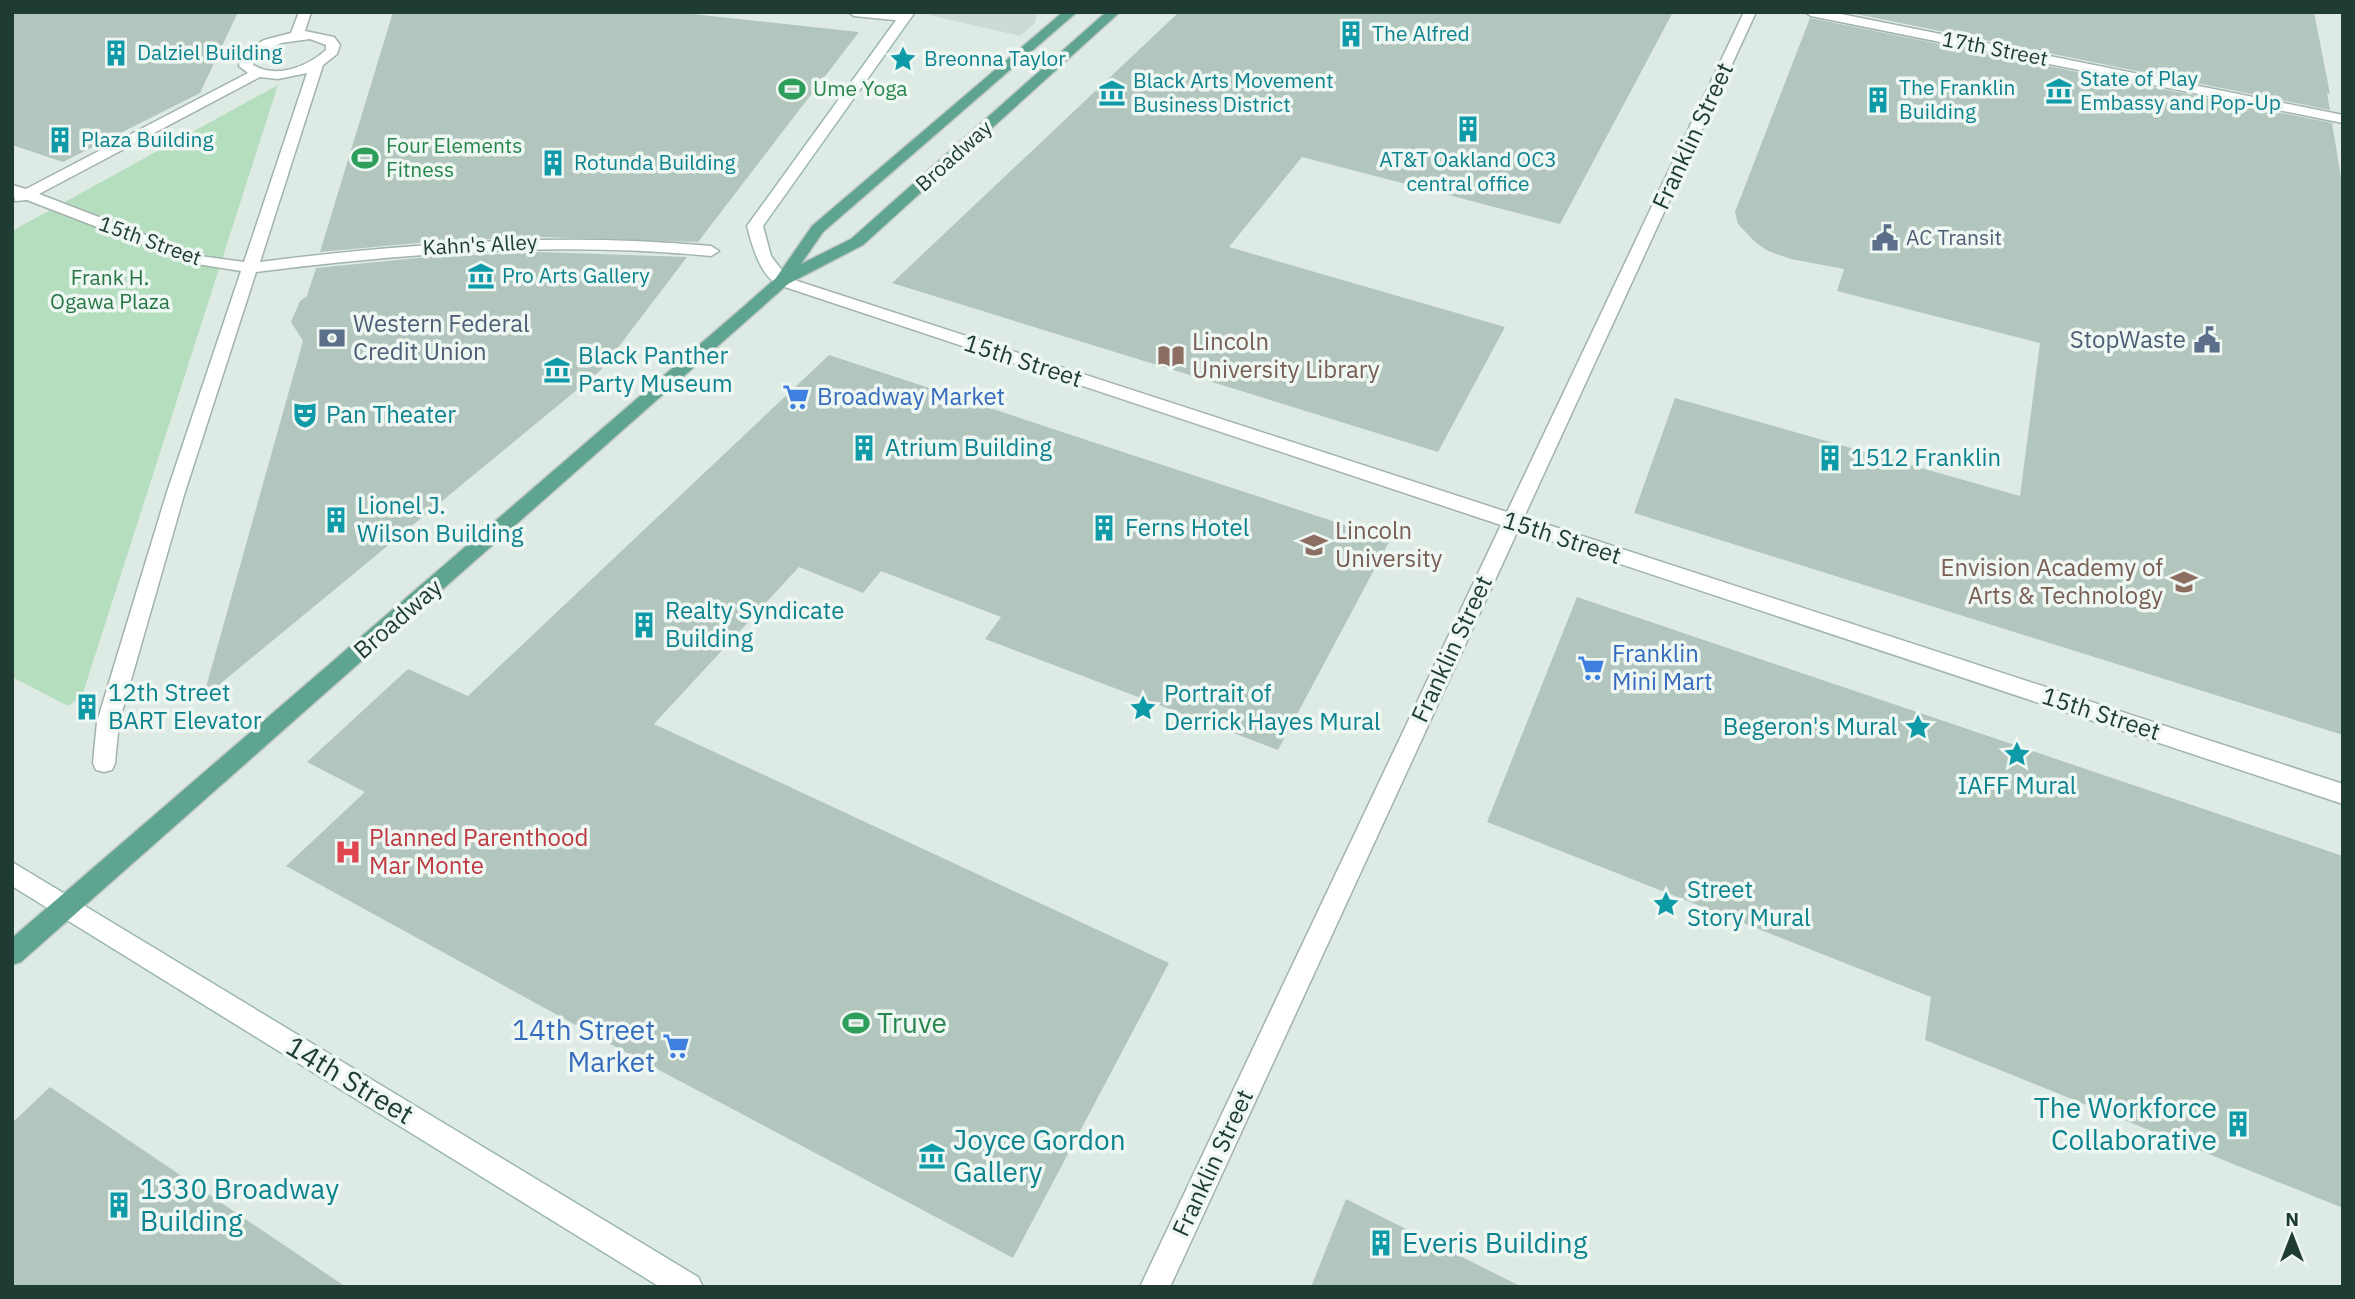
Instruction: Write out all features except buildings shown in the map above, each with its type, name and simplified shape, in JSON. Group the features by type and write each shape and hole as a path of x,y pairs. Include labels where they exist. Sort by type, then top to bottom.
{"main road":[{"name":"Broadway","path":"782,281 817,229 1071,12"},
{"name":"Broadway","path":"12,954 782,281 857,242 1114,12"}],"street":[{"path":"297,35 305,12"},
{"path":"855,12 906,15"},
{"name":"Franklin Street","path":"1155,1287 1750,12"},
{"name":"17th Street","path":"1811,12 2343,119"},
{"path":"782,281 763,257 755,226 906,15"},
{"path":"297,35 321,37 333,45 332,51 317,63 281,74 258,73 246,66 245,61 254,50 273,41 297,35"},
{"path":"104,763 101,718 317,63"},
{"path":"17,195 258,73"},
{"name":"15th Street","path":"17,195 197,260 250,268"},
{"name":"Kahn's Alley","path":"250,268 381,251 509,243 628,243 711,251"},
{"name":"15th Street","path":"782,281 2343,794"},
{"name":"14th Street","path":"12,873 688,1287"}],"shaded area":[{"path":"932,12 1037,12 1035,23 1020,36 929,15"}],"green space":[{"name":"Frank H. Ogawa Plaza","path":"278,85 82,696 68,706 12,677 12,231"}],"place":[{"name":"The Alfred","path":"1351,34"},
{"name":"Dalziel Building","path":"116,53"},
{"name":"Breonna Taylor","path":"903,59"},
{"name":"Ume Yoga","path":"792,89"},
{"name":"State of Play Embassy and Pop-Up","path":"2059,91"},
{"name":"Black Arts Movement Business District","path":"1112,93"},
{"name":"The Franklin Building","path":"1878,100"},
{"name":"AT&T Oakland OC3 central office","path":"1468,129"},
{"name":"Plaza Building","path":"60,140"},
{"name":"Four Elements Fitness","path":"365,158"},
{"name":"Rotunda Building","path":"553,163"},
{"name":"AC Transit","path":"1885,238"},
{"name":"Pro Arts Gallery","path":"481,276"},
{"name":"Western Federal Credit Union","path":"332,338"},
{"name":"StopWaste","path":"2207,340"},
{"name":"Lincoln University Library","path":"1171,356"},
{"name":"Black Panther Party Museum","path":"557,370"},
{"name":"Broadway Market","path":"796,397"},
{"name":"Pan Theater","path":"305,415"},
{"name":"Atrium Building","path":"864,448"},
{"name":"1512 Franklin","path":"1830,458"},
{"name":"Lionel J. Wilson Building","path":"336,520"},
{"name":"Ferns Hotel","path":"1104,528"},
{"name":"Lincoln University","path":"1314,545"},
{"name":"Envision Academy of Arts & Technology","path":"2184,582"},
{"name":"Realty Syndicate Building","path":"644,625"},
{"name":"Franklin Mini Mart","path":"1591,668"},
{"name":"12th Street BART Elevator","path":"87,707"},
{"name":"Portrait of Derrick Hayes Mural","path":"1143,708"},
{"name":"Begeron's Mural","path":"1918,727"},
{"name":"IAFF Mural","path":"2017,754"},
{"name":"Planned Parenthood Mar Monte","path":"348,852"},
{"name":"Street Story Mural","path":"1666,904"},
{"name":"Truve","path":"856,1023"},
{"name":"14th Street Market","path":"676,1046"},
{"name":"The Workforce Collaborative","path":"2238,1124"},
{"name":"Joyce Gordon Gallery","path":"932,1156"},
{"name":"1330 Broadway Building","path":"119,1205"},
{"name":"Everis Building","path":"1381,1243"}]}
